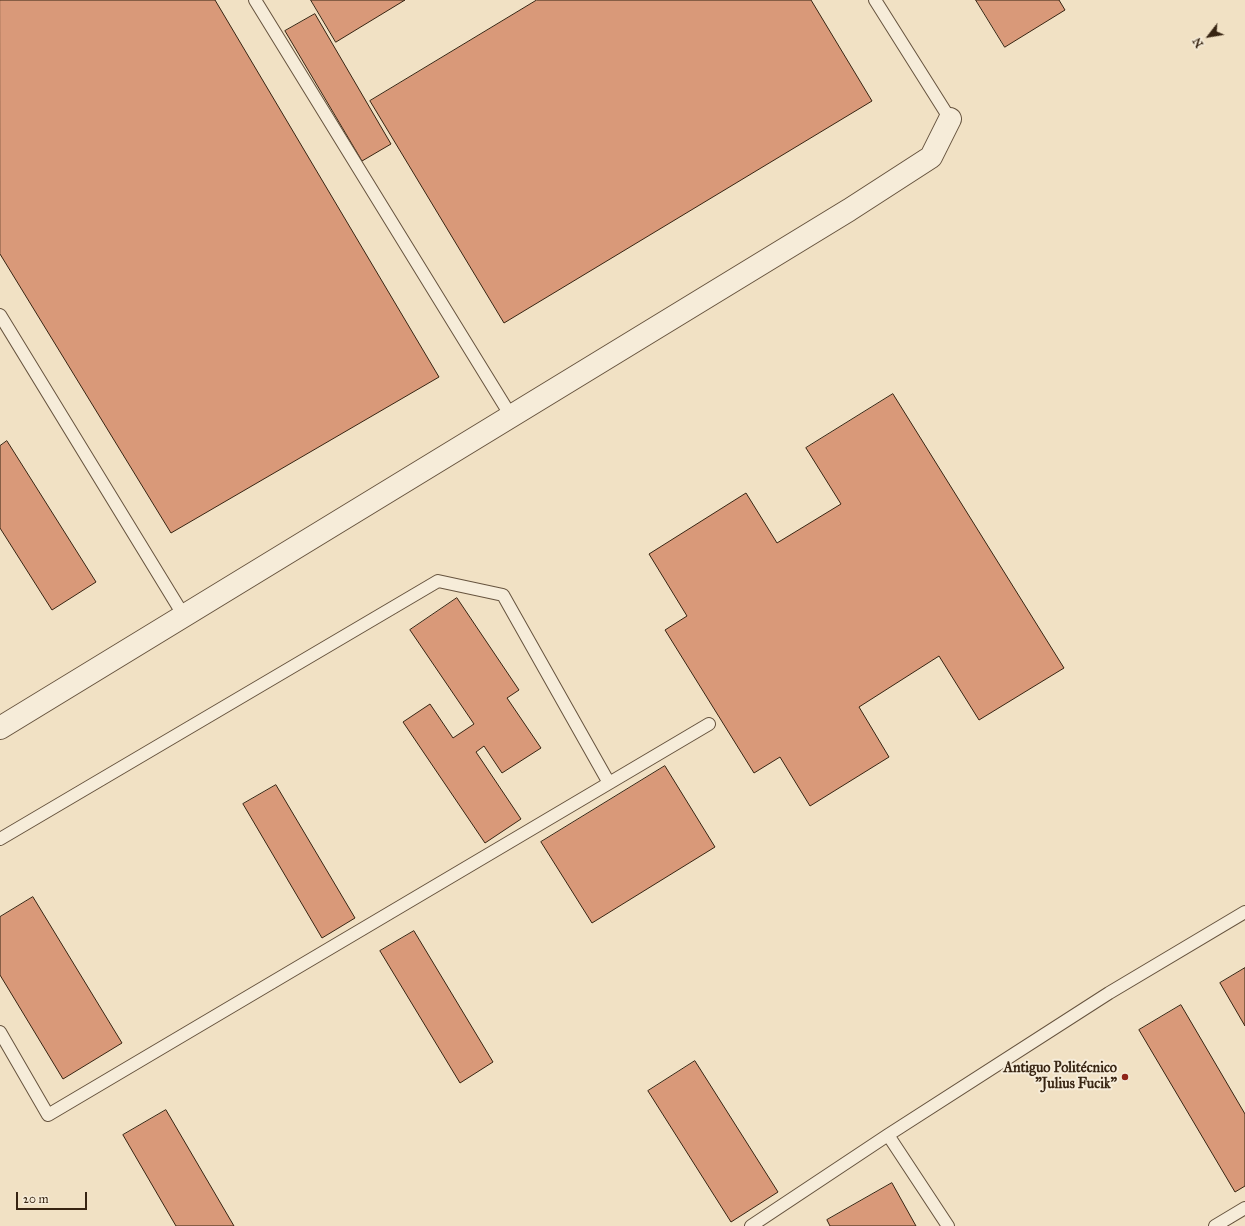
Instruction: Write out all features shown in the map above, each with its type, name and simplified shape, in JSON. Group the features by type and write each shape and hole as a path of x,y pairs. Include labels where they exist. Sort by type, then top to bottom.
{"street":[{"path":"0,728 849,210 931,157 950,119"}],"lane":[{"path":"255,0 511,416"},
{"path":"875,0 950,119"},
{"path":"0,315 184,616"},
{"path":"0,839 438,581 504,596 609,783"},
{"path":"0,1032 48,1115 709,724"},
{"path":"751,1226 888,1135 1109,993 1245,912"},
{"path":"888,1135 948,1226"},
{"path":"1215,1226 1245,1208"}],"building":[{"path":"0,0 215,0 439,377 171,533 0,254"},
{"path":"311,0 405,0 336,42"},
{"path":"537,0 811,0 872,101 504,323 370,101"},
{"path":"976,0 1059,0 1065,10 1005,47"},
{"path":"315,14 391,144 362,161 285,31"},
{"path":"893,394 1064,668 979,720 939,656 859,707 889,757 810,806 780,757 754,773 665,630 687,616 649,554 746,493 777,543 841,504 806,448"},
{"path":"7,441 96,582 52,610 0,528 0,446"},
{"path":"457,598 519,690 507,698 541,748 502,773 484,746 476,752 521,819 485,843 403,722 430,704 453,738 474,724 410,630"},
{"path":"665,766 715,847 592,923 541,842"},
{"path":"276,785 355,918 322,938 243,804"},
{"path":"33,897 122,1043 63,1079 0,975 0,917"},
{"path":"414,931 493,1062 460,1083 380,951"},
{"path":"1245,968 1245,1026 1220,983"},
{"path":"1181,1005 1245,1114 1245,1186 1235,1192 1139,1030"},
{"path":"695,1061 778,1192 731,1222 648,1091"},
{"path":"166,1110 234,1226 176,1226 123,1135"},
{"path":"892,1183 916,1226 830,1226 827,1220"}],"place":[{"name":"Antiguo Politécnico \"Julius Fucik\"","path":"1125,1077"}]}
